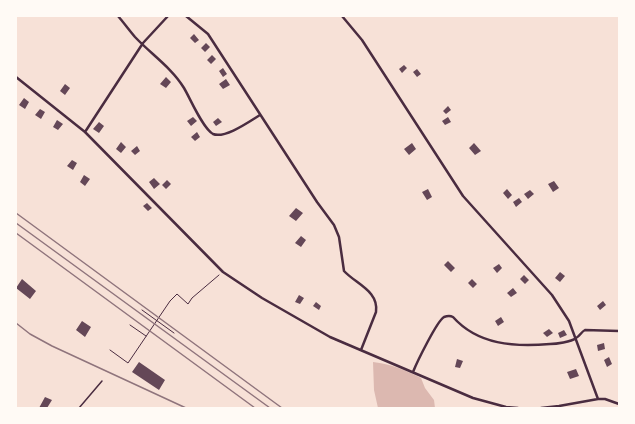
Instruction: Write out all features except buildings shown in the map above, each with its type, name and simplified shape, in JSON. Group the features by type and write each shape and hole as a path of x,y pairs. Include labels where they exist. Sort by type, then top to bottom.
{"street":[{"path":"118,16 179,82 199,116 213,134 217,135 227,133 260,115"},
{"path":"85,132 142,43 168,16"},
{"path":"186,16 208,34 317,202 334,225 339,237 344,271 372,294 375,299 376,312 361,350"},
{"path":"342,16 362,40 463,196 552,295 569,321 598,399"},
{"path":"16,77 85,132 223,272 262,298 330,337 473,398 518,408"},
{"path":"413,372 418,360 443,317 447,316 454,317 462,327 473,334 495,342 533,346 556,344 576,338 585,330 619,331"},
{"path":"541,408 598,399 605,399 619,404"}],"lane":[{"path":"79,408 102,381"}],"path":[{"path":"110,350 128,363 170,301 177,294 188,304 192,298 223,272"},
{"path":"142,310 174,333"},
{"path":"130,325 146,336"}],"shaded area":[{"path":"373,362 398,368 421,378 425,388 434,400 435,408 378,408 374,390"}],"railway":[{"path":"16,213 282,408"},
{"path":"16,223 270,408"},
{"path":"16,233 255,408"},
{"path":"16,323 30,334 52,346 186,408"}]}
